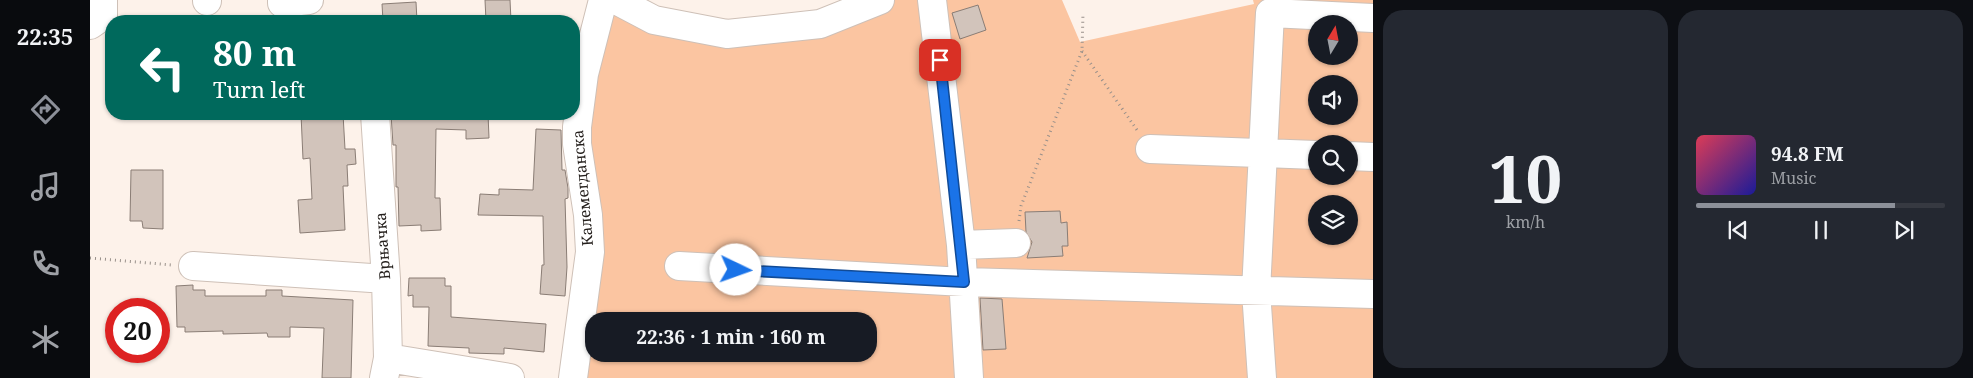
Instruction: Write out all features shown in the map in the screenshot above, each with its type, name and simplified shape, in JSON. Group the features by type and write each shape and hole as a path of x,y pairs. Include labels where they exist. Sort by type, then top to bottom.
{"street":[{"path":"90,25 103,16 103,0"},
{"path":"282,0 282,3 308,0"},
{"name":"Калемегданска","path":"580,71 603,0"},
{"path":"616,0 654,20 727,34 820,24 880,0"},
{"path":"932,0 961,245 969,378"},
{"path":"1262,378 1256,291 1270,13 1373,18"},
{"name":"Врњачка","path":"375,120 386,279 386,368"},
{"name":"Калемегданска","path":"573,378 590,252 588,215 577,144 576,120"},
{"path":"1150,149 1308,155"},
{"path":"1358,156 1373,157"},
{"path":"961,245 1016,243"},
{"path":"192,266 386,279"},
{"path":"679,266 964,282 1360,294 1373,310"},
{"path":"386,368 510,378"}],"path":[{"path":"1016,243 1021,206 1082,51 1083,13"},
{"path":"1082,51 1150,149"},
{"path":"90,258 192,266"}],"shaded area":[{"path":"603,0 727,34 880,0 1062,0 1080,42 1254,4 1253,0 1373,0 1373,378 573,378 590,252 577,144"}],"building":[{"path":"485,0 510,0 511,15 486,15"},
{"path":"416,2 417,15 383,15 382,4"},
{"path":"978,5 986,30 960,39 952,13"},
{"path":"301,120 343,120 345,149 355,149 356,164 347,165 348,186 343,186 345,230 300,233 298,200 312,199 310,158 303,159"},
{"path":"391,120 488,120 489,138 466,139 466,130 436,129 435,198 440,198 441,230 421,231 421,225 399,226 398,187 396,187 396,145 393,145"},
{"path":"536,129 561,130 562,170 565,170 568,188 568,198 565,199 567,267 565,296 540,294 542,265 544,265 543,216 478,215 480,194 499,195 499,189 533,190"},
{"path":"131,170 163,170 163,229 143,228 142,221 130,221"},
{"path":"1060,211 1061,223 1067,222 1068,246 1062,246 1063,256 1027,258 1032,242 1026,232 1025,212"},
{"path":"409,278 445,278 445,286 451,286 451,317 546,324 544,352 504,348 504,354 469,353 469,348 428,346 429,307 413,307 413,295 408,296"},
{"path":"193,285 193,290 205,290 205,296 266,296 266,290 282,290 282,296 353,300 351,378 322,378 324,328 290,327 290,337 268,337 267,333 223,334 223,331 185,332 185,327 177,327 176,286"},
{"path":"980,298 1002,299 1006,349 983,350"}],"route":[{"path":"736,270 964,282 940,60"}]}
